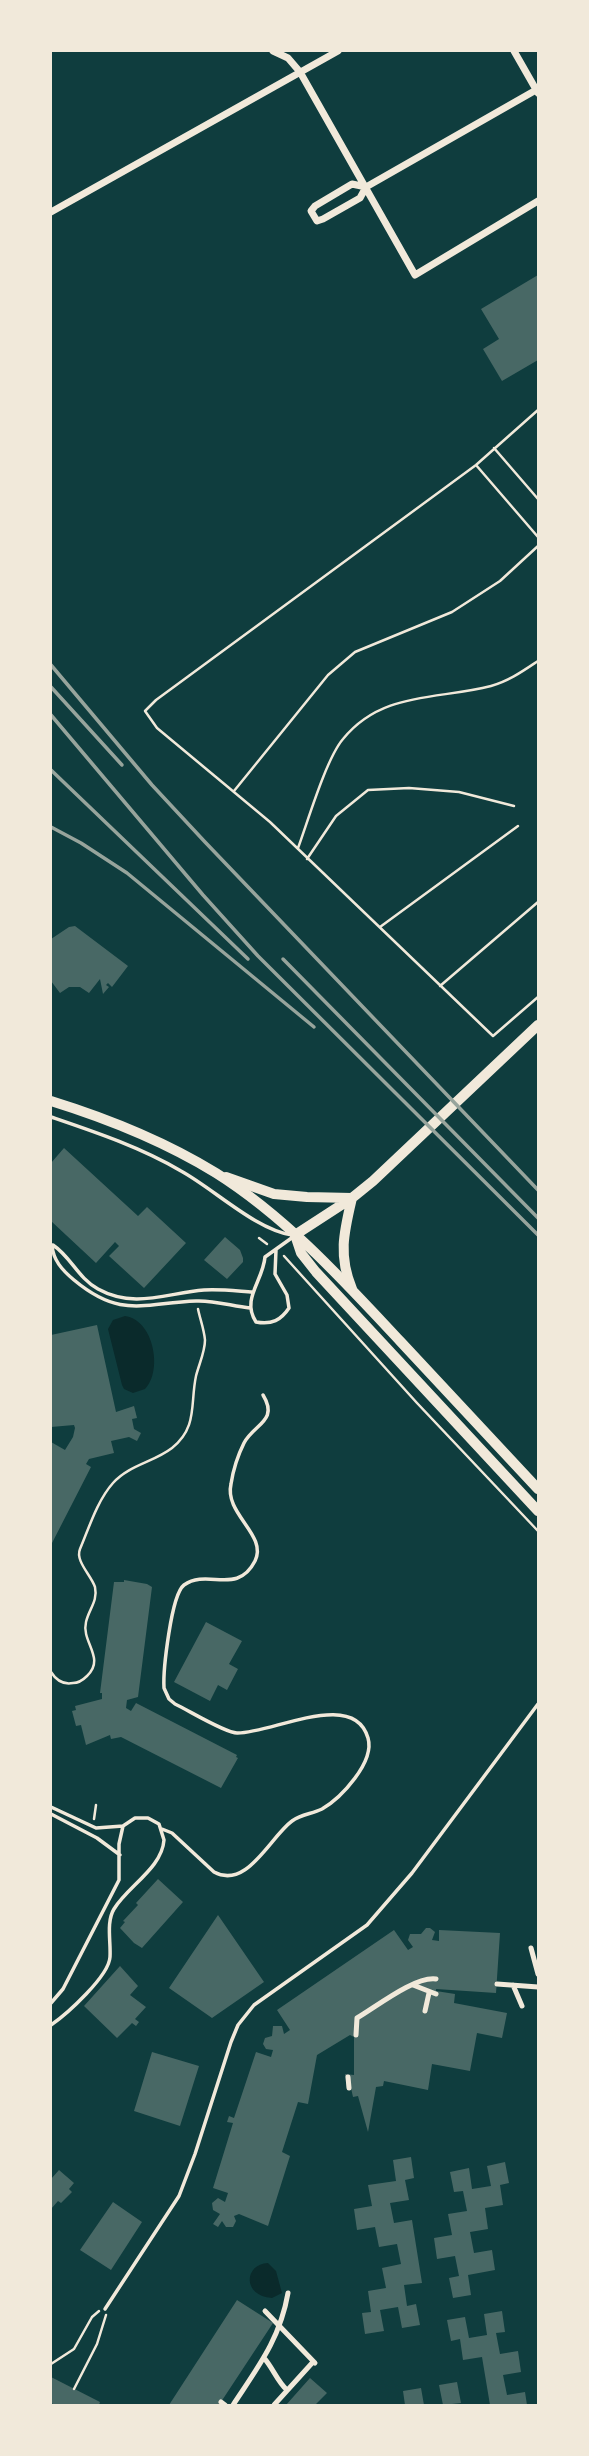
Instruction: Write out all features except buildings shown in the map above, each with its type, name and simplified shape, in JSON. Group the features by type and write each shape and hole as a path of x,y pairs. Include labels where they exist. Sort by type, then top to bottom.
{"main road":[{"path":"51,1101 132,1129 172,1148 242,1191 295,1235 353,1291 538,1489"},
{"path":"295,1235 300,1253 316,1272 538,1510"}],"street":[{"path":"273,51 288,58 300,72 415,275 538,201"},
{"path":"51,212 338,51"},
{"path":"366,187 352,184 315,206 311,211 313,217 317,220 324,219 360,198 366,187 537,92 514,51"},
{"path":"295,1235 373,1181 538,1025"},
{"path":"216,1173 274,1194 307,1198 352,1198"},
{"path":"352,1198 342,1238 344,1262 353,1291"},
{"path":"531,1948 538,1974"},
{"path":"356,2035 357,2018 413,1985 431,1978 436,1979"},
{"path":"497,1984 538,1987"},
{"path":"413,1985 433,1993 425,2011"},
{"path":"513,1985 522,2006"},
{"path":"348,2077 349,2088"},
{"path":"234,2405 281,2326 288,2293"},
{"path":"265,2311 314,2363 274,2405"},
{"path":"264,2358 274,2369 281,2385 298,2392"}],"lane":[{"path":"51,1118 107,1136 144,1152 226,1199 262,1226 278,1233 295,1235"},
{"path":"276,1250 275,1274 287,1295 289,1307 283,1316 273,1322 256,1322 250,1308 265,1257 295,1235"},
{"path":"52,1244 65,1253 71,1265 84,1279 100,1290 118,1296 148,1300 179,1292 253,1292"},
{"path":"52,1244 53,1254 68,1276 90,1293 110,1302 129,1307 146,1307 199,1300 250,1308"},
{"path":"51,2003 63,1989 116,1889 119,1880 120,1833 123,1826 131,1820 143,1817 153,1820 162,1829 172,1833 215,1872 224,1877 236,1876 246,1870 292,1821 331,1803 362,1770 369,1757 367,1733 360,1724 346,1715 329,1714 233,1733 175,1704 166,1693 164,1678 172,1616 179,1591 186,1584 202,1579 236,1579 256,1558 254,1538 239,1517 229,1496 230,1485 245,1442 268,1415 269,1408 262,1395"},
{"path":"105,2309 178,2196 239,2025 254,2005 367,1925 412,1873 538,1704"},
{"path":"51,1807 96,1828 123,1826"},
{"path":"51,1814 97,1838 120,1856"},
{"path":"51,2025 80,2000 109,1964 112,1912 158,1857 164,1846 162,1829"}],"path":[{"path":"538,410 476,465 145,711 157,728 298,848 493,1036 538,997"},
{"path":"495,448 538,499"},
{"path":"476,465 538,537"},
{"path":"234,791 328,675 355,652 452,612 500,581 538,546"},
{"path":"298,848 341,740 360,722 386,705 494,686 516,676 538,661"},
{"path":"307,859 336,816 368,790 409,788 459,792 514,806"},
{"path":"380,927 518,826"},
{"path":"440,986 538,902"},
{"path":"288,1260 417,1403 538,1531"},
{"path":"51,1672 55,1679 70,1684 83,1679 93,1667 95,1655 87,1636 86,1624 95,1600 95,1588 78,1552 100,1502 112,1484 135,1467 172,1448 189,1426 194,1411 197,1372 205,1342 197,1306 199,1300"},
{"path":"93,1822 96,1805"},
{"path":"51,2364 74,2349 96,2311 105,2309 107,2314 97,2344 74,2389"}],"water":[{"path":"125,1316 143,1327 153,1347 154,1371 150,1381 145,1389 133,1393 122,1385 108,1329 113,1320"},
{"path":"268,2263 276,2271 282,2293 272,2298 255,2292 250,2280 254,2269"}],"railway":[{"path":"51,665 152,785 538,1190"},
{"path":"51,687 122,765"},
{"path":"51,715 258,956 538,1235"},
{"path":"51,770 248,959"},
{"path":"51,827 127,873 314,1027"},
{"path":"283,959 538,1218"}]}
